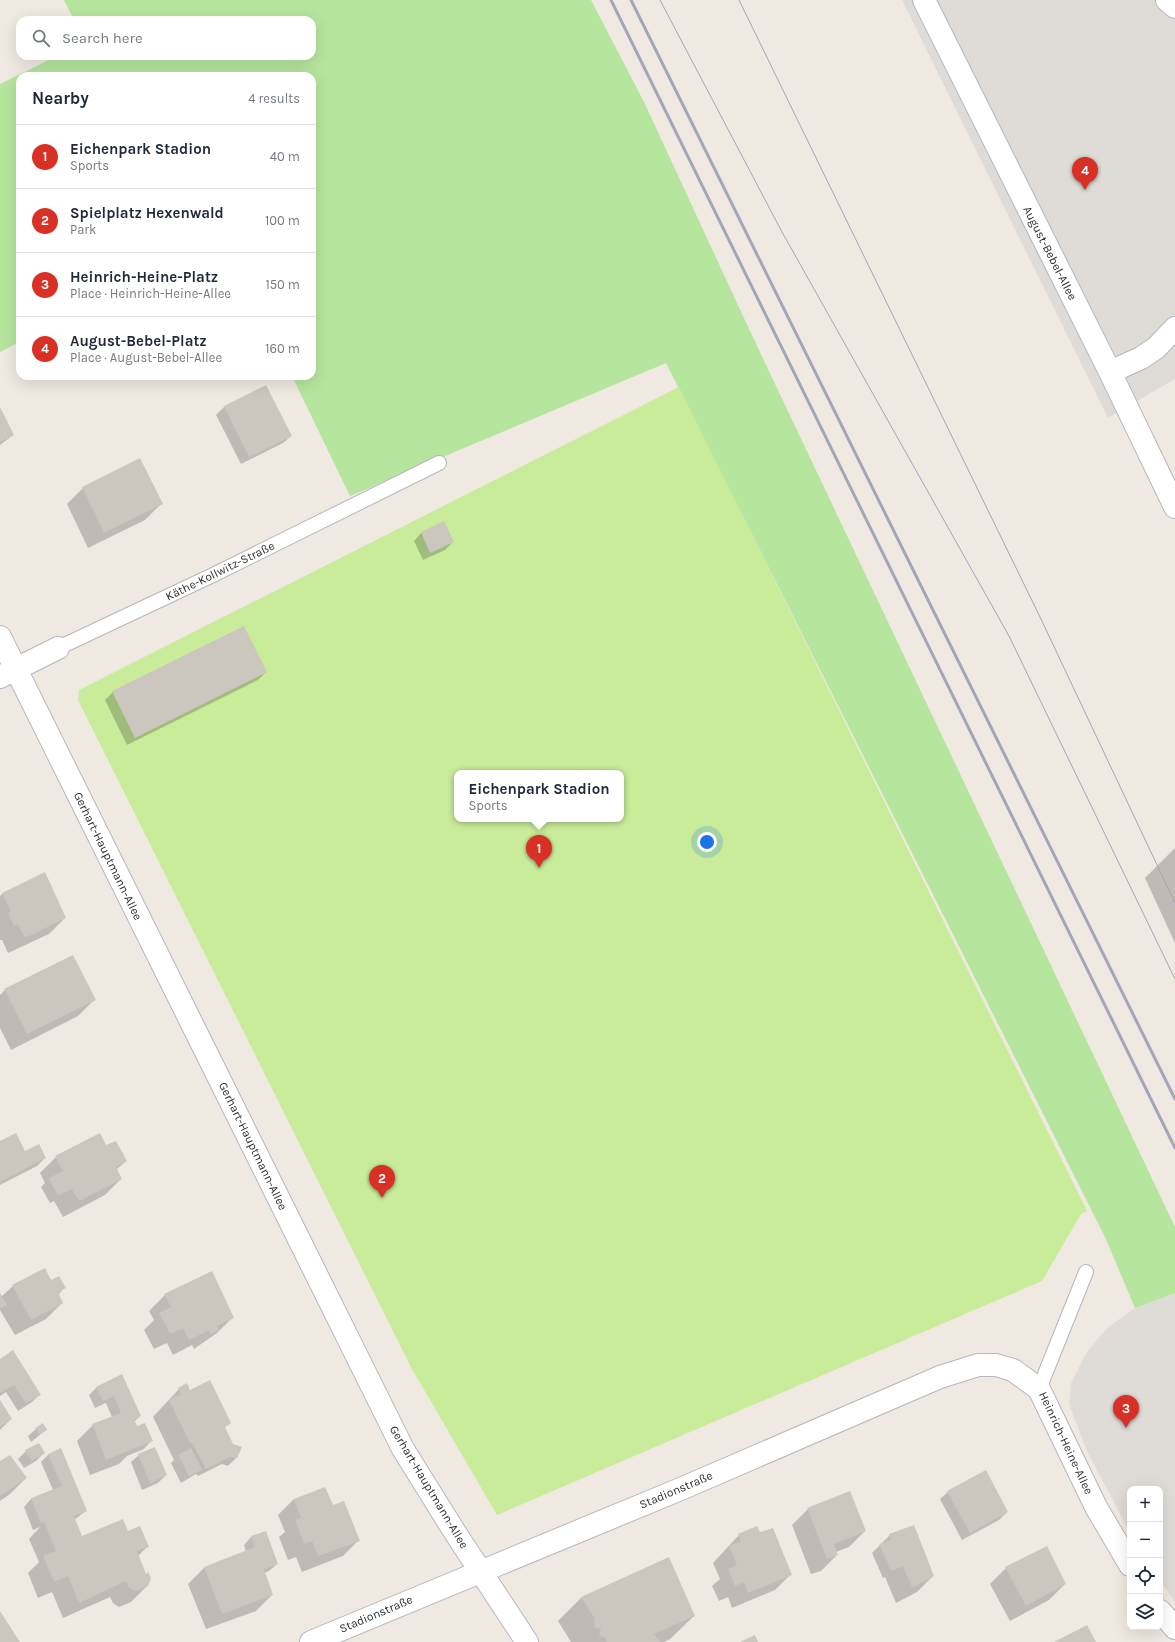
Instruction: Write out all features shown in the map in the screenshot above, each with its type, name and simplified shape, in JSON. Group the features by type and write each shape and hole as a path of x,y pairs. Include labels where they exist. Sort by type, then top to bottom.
{"street":[{"name":"August-Bebel-Allee","path":"924,0 1110,372 1175,507"},
{"path":"1167,0 1175,7"},
{"path":"1110,372 1140,358 1156,348 1175,328"},
{"name":"Gerhart-Hauptmann-Allee","path":"0,637 8,673 403,1449 480,1571 528,1642"},
{"name":"Käthe-Kollwitz-Straße","path":"8,673 58,648"},
{"name":"Stadionstraße","path":"311,1642 683,1488 940,1377 978,1365 996,1365 1013,1370 1039,1389"},
{"name":"Heinrich-Heine-Allee","path":"1039,1389 1096,1507 1127,1560"},
{"path":"1163,1614 1175,1628"}],"lane":[{"name":"Käthe-Kollwitz-Straße","path":"58,648 213,575 439,463"},
{"name":"Heinrich-Heine-Allee","path":"1039,1389 1086,1272"}],"green space":[{"path":"64,0 591,0 645,104 749,329 1175,1227 1175,1552 1163,1502 1163,1486 1158,1486 1087,1377 1135,1308 1105,1237 666,363 350,496 294,380 316,380 316,72 24,72 49,60 316,60 316,16 72,16"},
{"path":"16,76 16,344 0,352 0,84"},
{"path":"679,387 1087,1211 1081,1214 1042,1281 497,1515 412,1369 78,700 79,690"}],"shaded area":[{"path":"902,0 1175,0 1175,379 1108,418"},
{"path":"1175,1293 1175,1602 1163,1584 1163,1486 1127,1486 1127,1527 1087,1451 1069,1404 1071,1383 1086,1353 1107,1328 1135,1308"}],"building":[{"path":"266,385 292,436 249,457 224,406"},
{"path":"0,407 14,435 0,442"},
{"path":"140,458 163,504 104,533 82,487"},
{"path":"444,521 454,542 430,553 421,532"},
{"path":"244,626 267,672 135,738 112,691"},
{"path":"45,872 66,918 25,938 18,924 14,926 8,913 11,912 2,893"},
{"path":"73,955 96,1000 27,1034 4,989"},
{"path":"16,1133 25,1151 39,1144 46,1158 0,1182 0,1141"},
{"path":"100,1133 106,1145 116,1141 127,1161 116,1167 122,1179 79,1201 72,1189 58,1196 49,1178 63,1171 55,1156"},
{"path":"45,1268 51,1280 59,1276 66,1288 58,1292 63,1303 31,1320 12,1285"},
{"path":"212,1271 234,1318 217,1326 219,1330 211,1334 209,1330 189,1340 183,1328 170,1334 159,1313 171,1307 164,1294"},
{"path":"0,1293 7,1305 0,1309"},
{"path":"13,1350 41,1395 26,1403 14,1385 0,1393 0,1359"},
{"path":"122,1374 141,1416 134,1419 137,1426 145,1423 153,1441 106,1460 92,1424 121,1413 114,1396 103,1401 96,1387"},
{"path":"210,1380 231,1423 225,1427 233,1444 242,1447 237,1458 230,1457 206,1469 192,1443 190,1443 169,1400 181,1394 178,1388 187,1383 190,1390"},
{"path":"0,1400 12,1419 0,1427"},
{"path":"43,1423 47,1430 39,1434 35,1428"},
{"path":"39,1443 45,1453 32,1461 25,1450"},
{"path":"155,1447 167,1475 150,1483 138,1454"},
{"path":"61,1448 87,1511 74,1516 82,1536 123,1519 128,1531 140,1526 149,1547 137,1551 146,1574 148,1572 151,1578 148,1586 136,1591 129,1588 126,1581 79,1603 68,1576 54,1582 43,1556 56,1551 44,1522 41,1523 31,1498 62,1486 48,1454"},
{"path":"191,1448 202,1470 189,1476 178,1455"},
{"path":"10,1455 27,1478 0,1496 0,1461"},
{"path":"986,1470 1008,1512 970,1533 947,1491"},
{"path":"325,1487 333,1505 344,1501 360,1541 318,1556 312,1541 304,1544 295,1520 301,1518 294,1499"},
{"path":"850,1491 866,1531 834,1544 838,1555 827,1559 807,1508"},
{"path":"914,1525 934,1576 912,1588 903,1566 891,1571 879,1544 891,1540 889,1534"},
{"path":"757,1526 760,1532 773,1528 792,1575 748,1593 744,1582 735,1586 728,1569 737,1565 729,1546 741,1541 738,1534"},
{"path":"266,1531 278,1564 264,1569 273,1595 222,1614 204,1567 255,1547 251,1536"},
{"path":"1047,1546 1066,1584 1026,1606 1005,1567"},
{"path":"669,1557 695,1616 654,1634 660,1642 606,1642 606,1638 599,1636 601,1629 594,1627 595,1619 581,1597"},
{"path":"0,1611 20,1642 0,1642"},
{"path":"1087,1625 1096,1642 1054,1642"},
{"path":"755,1635 758,1642 740,1642"}],"tram line":[{"path":"660,0 782,232 1009,636 1175,979"},
{"path":"739,0 1040,617 1175,903"}],"railway":[{"path":"611,0 1175,1148"},
{"path":"631,0 1175,1099"}],"place":[{"name":"August-Bebel-Platz","path":"1085,190"},
{"name":"Eichenpark Stadion","path":"539,868"},
{"name":"Spielplatz Hexenwald","path":"382,1198"},
{"name":"Heinrich-Heine-Platz","path":"1126,1428"}]}
